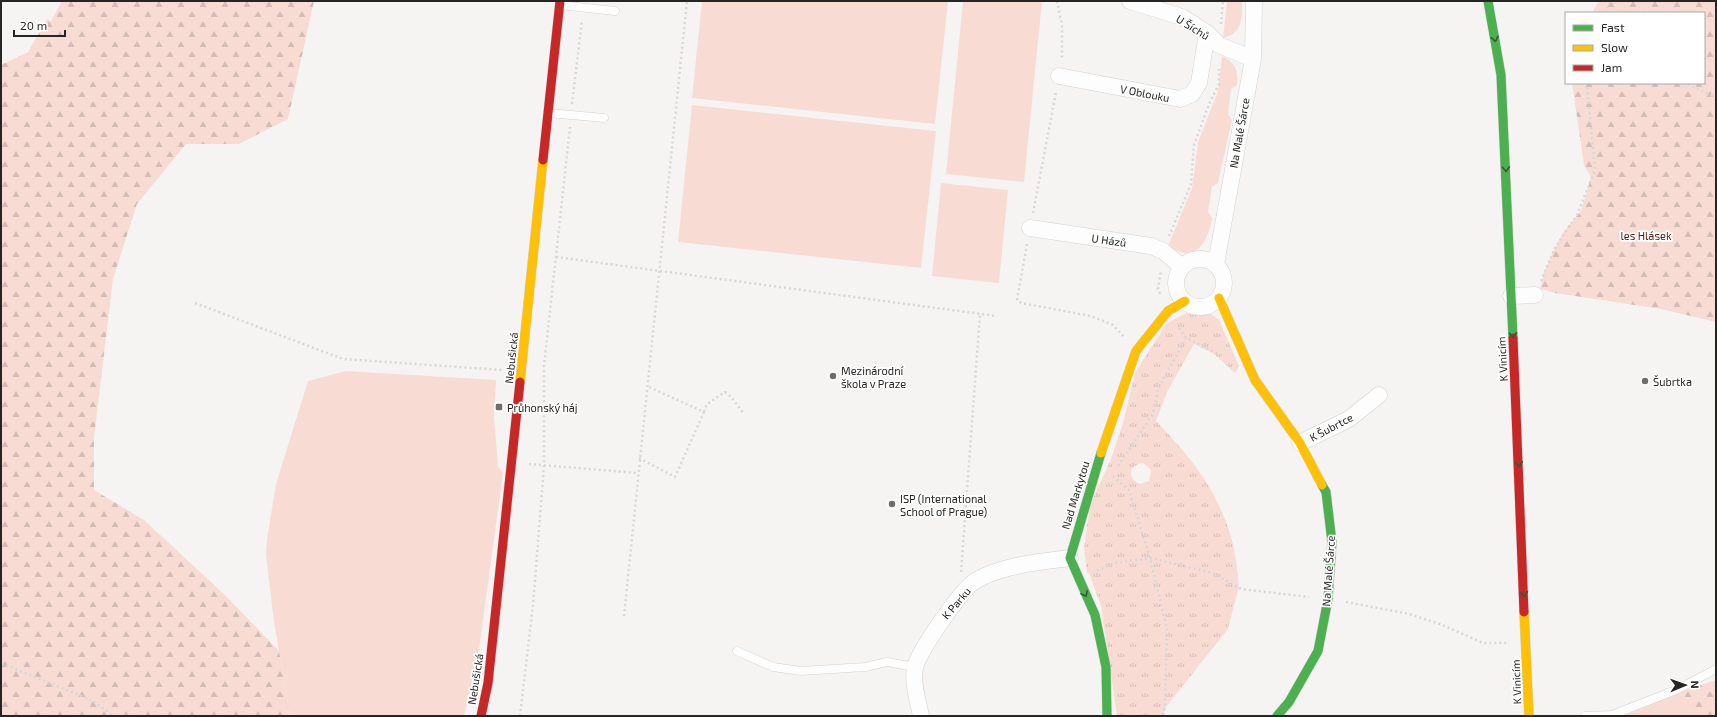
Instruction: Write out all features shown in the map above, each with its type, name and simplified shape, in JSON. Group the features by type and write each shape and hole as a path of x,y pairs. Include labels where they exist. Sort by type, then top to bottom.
{"street":[{"name":"U Šíchů","path":"1130,1 1182,17 1207,33 1219,45 1253,59"},
{"name":"Na Malé Šárce","path":"1216,264 1253,59 1254,1"},
{"name":"K Vinicím","path":"1488,1 1501,75 1530,716"},
{"name":"Nebušická","path":"481,716 488,683 560,3"},
{"name":"V Oblouku","path":"1059,76 1180,99 1192,94 1199,83 1207,33"},
{"name":"U Házů","path":"1030,228 1151,246 1163,251 1182,267"},
{"path":"1202,258 1216,264 1224,277 1223,292 1219,298 1206,306 1191,305 1185,301 1180,295 1176,281 1182,267 1187,262 1202,258"},
{"path":"1511,296 1535,295"},
{"name":"Na Malé Šárce","path":"1219,298 1255,380 1300,443 1326,492 1332,542 1328,599 1318,651 1289,702 1277,716"},
{"name":"Nad Markytou","path":"1070,558 1092,478 1136,350 1168,311 1185,301"},
{"name":"K Šubrtce","path":"1300,443 1348,419 1379,395"},
{"path":"1070,558 1095,615 1106,667 1106,716"},
{"name":"K Parku","path":"915,667 943,617 975,581 1014,565 1070,558"},
{"path":"915,667 916,693 921,716"}],"lane":[{"path":"560,3 583,8 615,11"},
{"path":"548,112 604,118"},
{"path":"737,651 773,667 801,671 865,667 886,662 915,667"},
{"path":"1585,716 1612,715 1676,690 1716,669"}],"path":[{"path":"624,616 687,1"},
{"path":"1058,1 1062,26 1063,49 1017,300 1021,303 1091,316 1113,325 1136,350"},
{"path":"1223,1 1219,45 1219,84 1209,104 1194,145 1191,184 1163,251 1158,289 1168,311 1186,338 1225,358"},
{"path":"1605,12 1611,1"},
{"path":"520,716 533,605 544,466 544,366 583,8"},
{"path":"1535,295 1555,248 1576,215 1595,170 1587,84"},
{"path":"1686,84 1716,97"},
{"path":"556,257 996,316"},
{"path":"195,304 343,359 502,370"},
{"path":"967,590 960,569 980,314"},
{"path":"1163,716 1165,707 1167,629 1150,558 1129,490 1112,475 1153,414 1158,389 1186,338"},
{"path":"647,386 704,412"},
{"path":"639,458 675,477 707,404 725,392 732,398 744,414"},
{"path":"539,465 638,473"},
{"path":"1078,579 1114,563 1150,558 1213,573 1241,589 1328,599 1409,614 1440,624 1483,643 1527,643"},
{"path":"1,665 91,700 114,716"}],"green space":[{"path":"62,1 314,1 288,119 239,144 186,144 137,204 113,279 94,438 94,490 144,520 223,593 279,651 290,716 1,716 1,65 28,52 47,19 51,21"},
{"path":"702,1 948,1 935,124 692,98"},
{"path":"963,1 1042,1 1024,182 946,174"},
{"path":"1227,1 1242,1 1242,14 1238,29 1230,36 1223,38"},
{"name":"les Hlásek","path":"1599,1 1716,1 1716,322 1661,309 1555,293 1540,289 1544,272 1555,248 1564,231 1581,211 1591,177 1584,165 1572,84 1705,84 1705,12 1593,12"},
{"path":"1222,56 1233,64 1237,71 1237,85 1231,89 1228,114 1232,120 1218,183 1212,187 1208,212 1212,218 1205,241 1197,250 1184,253 1168,246 1192,188 1198,142 1218,91"},
{"path":"692,105 936,131 921,268 678,242"},
{"path":"941,183 1008,190 999,283 932,276"},
{"path":"1202,312 1211,314 1219,320 1239,366 1235,373 1214,354 1194,344 1167,392 1156,421 1191,460 1210,488 1225,520 1233,543 1239,586 1228,629 1166,707 1163,716 1117,716 1101,606 1089,573 1087,573 1084,548 1090,505 1111,459 1123,423 1135,373 1166,324 1184,314","holes":["1143,463 1151,470 1149,481 1140,484 1131,476 1132,469 1138,464"]},
{"path":"346,371 496,380 494,417 498,466 503,473 478,657 464,716 290,716 274,622 266,555 267,539 276,484 308,381"},
{"path":"1716,680 1716,716 1692,716 1680,692"},
{"path":"1680,692 1692,716 1623,716"}],"traffic: fast":[{"path":"1488,1 1501,75 1513,338"},
{"path":"1101,453 1070,558 1095,615 1106,667 1107,716"},
{"path":"1277,716 1289,702 1318,651 1328,599 1332,542 1326,492 1322,485"}],"traffic: slow":[{"path":"520,382 543,160"},
{"path":"1219,298 1255,380 1300,443 1322,485"},
{"path":"1101,453 1136,351 1168,311 1185,301"},
{"path":"1524,612 1529,716"}],"traffic: jam":[{"path":"543,160 560,1"},
{"path":"1513,338 1524,612"},
{"path":"481,716 488,683 520,382"}],"place":[{"name":"Mezinárodní škola v Praze","path":"833,376"},
{"name":"Šubrtka","path":"1645,381"},
{"name":"Průhonský háj","path":"499,407"},
{"name":"ISP (International School of Prague)","path":"892,504"}]}
